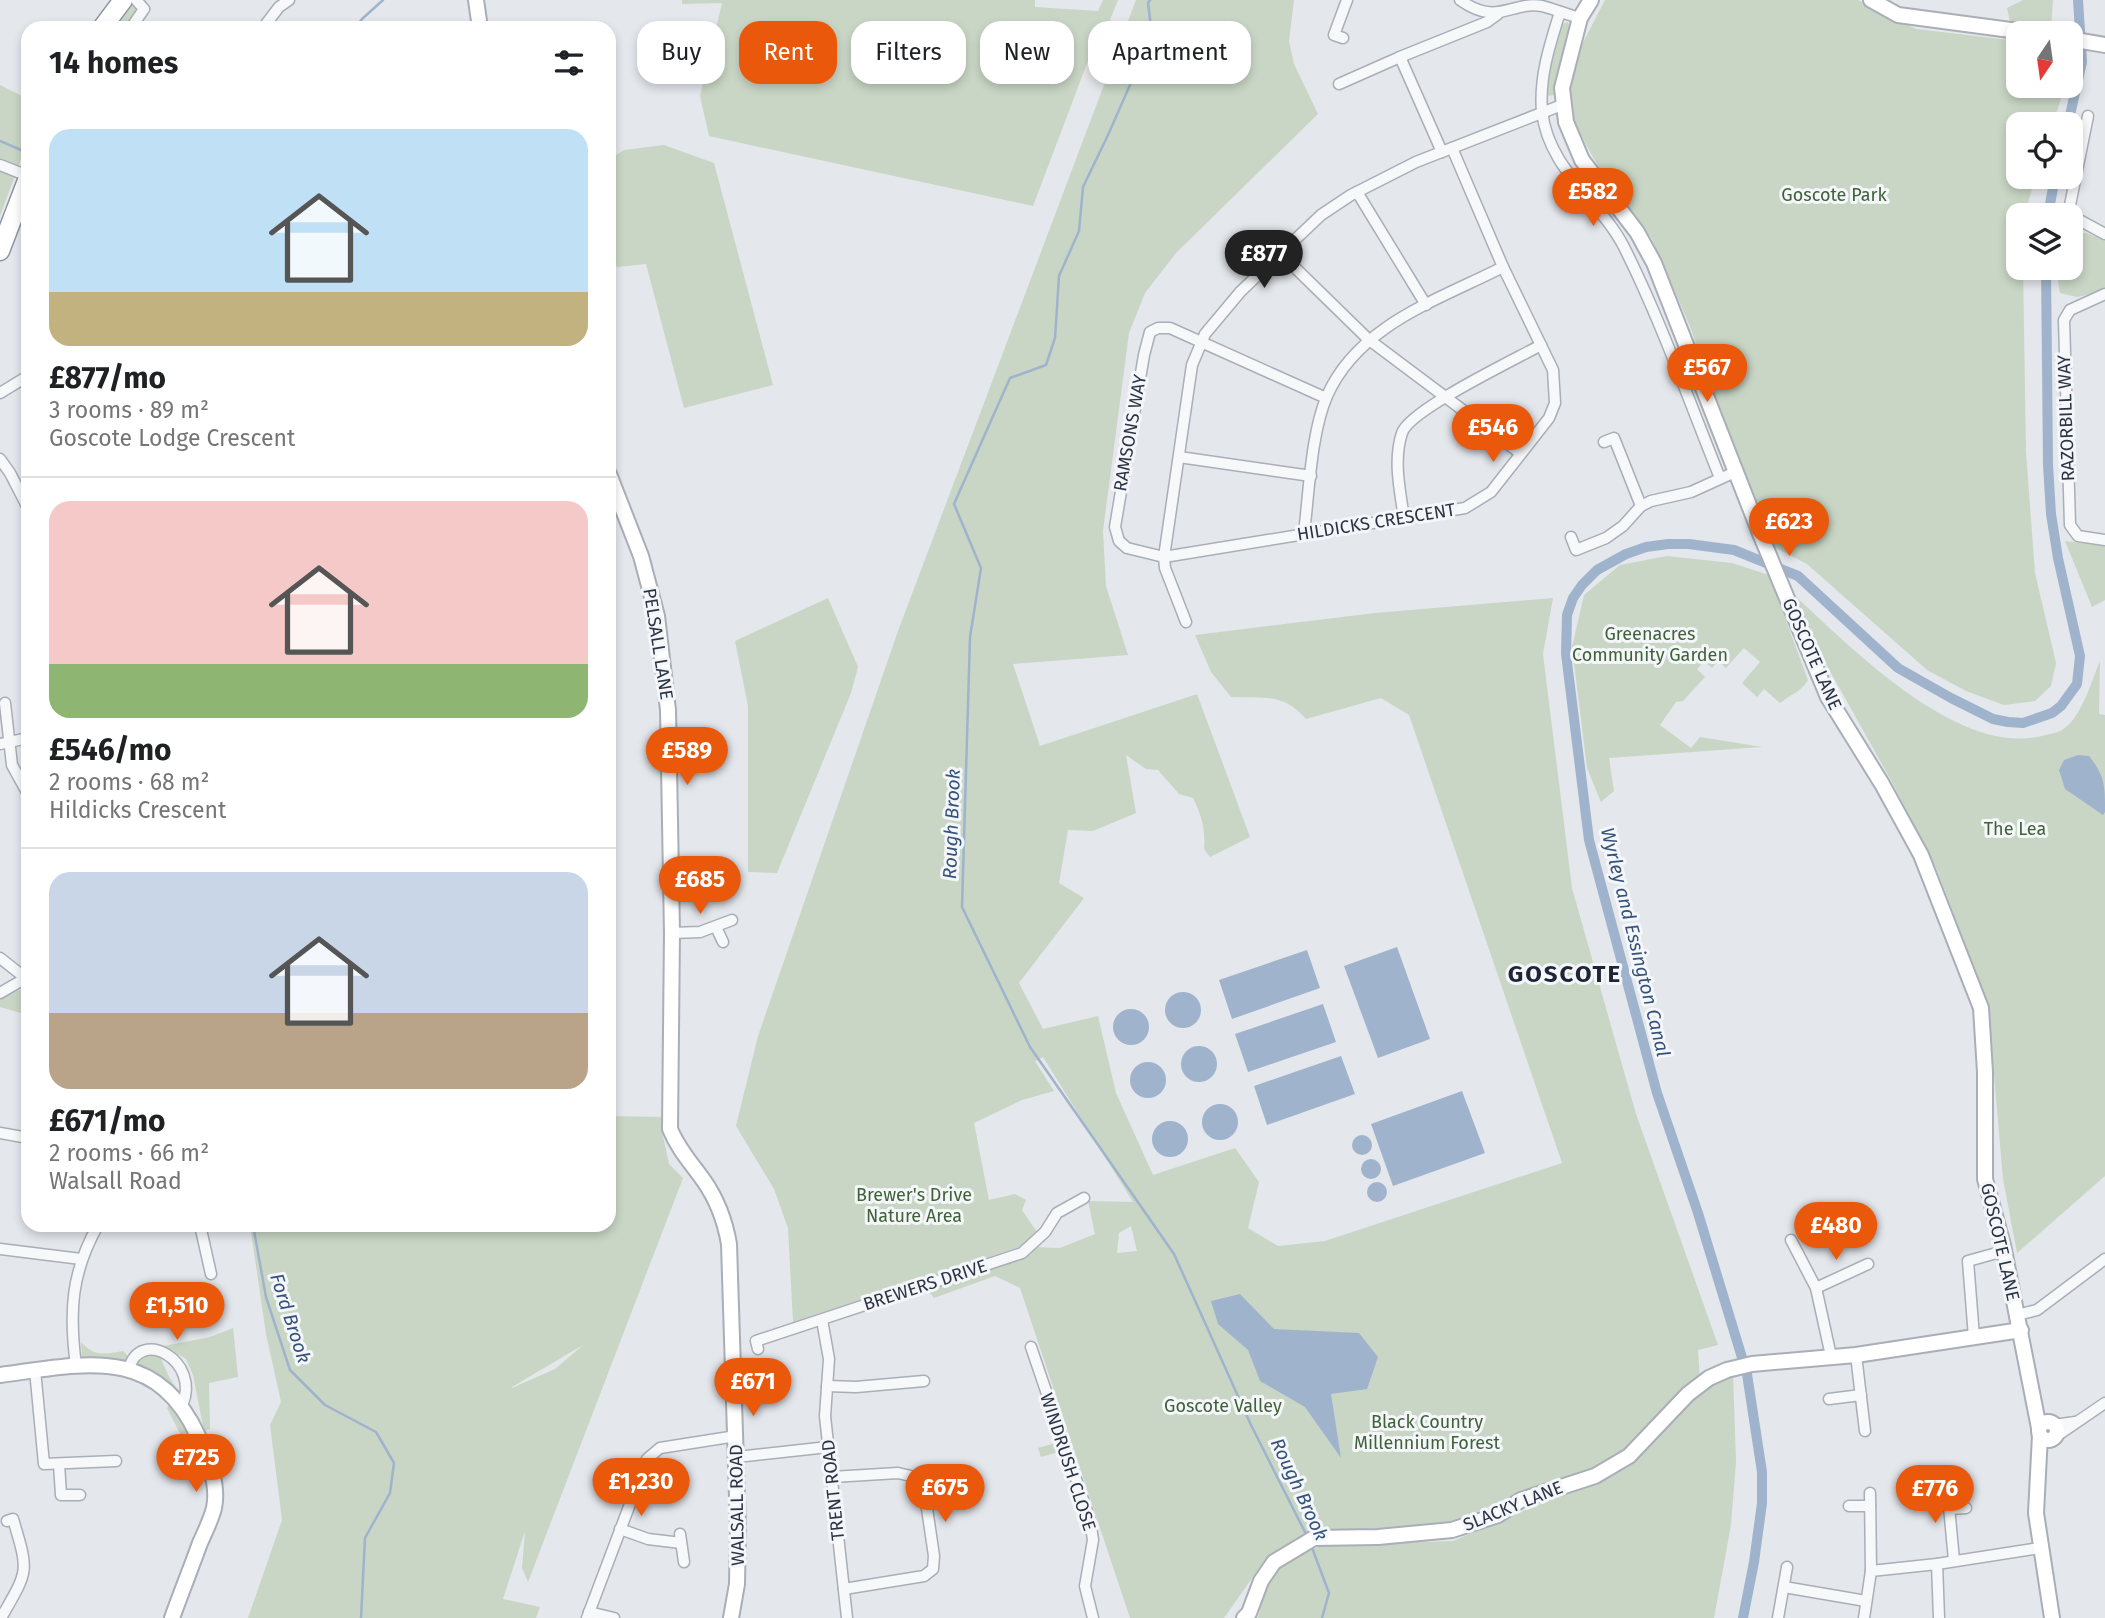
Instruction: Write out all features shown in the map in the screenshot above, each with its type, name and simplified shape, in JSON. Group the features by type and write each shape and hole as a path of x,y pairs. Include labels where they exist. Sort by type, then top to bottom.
{"highway":[{"path":"107,21 123,0"},
{"path":"0,251 21,196"}],"street":[{"path":"136,0 144,9 136,21"},
{"path":"475,0 479,21"},
{"path":"1343,38 1335,35 1347,0"},
{"path":"1460,0 1483,11 1498,14 1540,6 1580,18"},
{"name":"GOSCOTE LANE","path":"1591,0 1580,18 1562,88 1566,122 1582,159 1637,232 1654,263 1735,472 1828,697 1922,855 1980,1008 1985,1072 1985,1179 2004,1251 2035,1409 2048,1431"},
{"path":"1871,0 1898,15 2006,29"},
{"path":"269,21 287,2"},
{"path":"1560,12 1545,62 1542,111 1549,141 1557,158 1600,211 1622,244 1666,341 1720,478"},
{"path":"1339,84 1487,23 1498,14"},
{"name":"HILDICKS CRESCENT","path":"1164,557 1465,508 1491,492 1549,418 1555,403 1553,370 1400,57"},
{"path":"1186,622 1165,568 1164,557 1192,365 1201,342 1217,317 1241,290 1321,215 1357,192 1447,150 1562,105"},
{"path":"2070,203 2088,116"},
{"path":"0,166 21,174"},
{"path":"1357,192 1426,305"},
{"path":"2083,223 2105,234"},
{"path":"1280,254 1368,339 1520,453"},
{"path":"1304,533 1316,436 1326,398 1345,364 1368,339 1399,319 1503,267"},
{"name":"RAZORBILL WAY","path":"2105,294 2070,310 2064,320 2070,525 2078,536 2105,540"},
{"name":"RAMSONS WAY","path":"1164,557 1127,548 1119,541 1115,527 1143,355 1150,332 1158,328 1170,328 1201,342"},
{"path":"1666,341 1682,333"},
{"path":"1201,342 1326,398"},
{"path":"1404,518 1397,466 1402,429 1445,396 1541,345"},
{"path":"0,393 21,380"},
{"path":"1604,442 1614,438 1641,506"},
{"path":"1179,457 1311,476"},
{"path":"0,459 21,494"},
{"path":"1571,537 1576,550 1588,547 1623,526 1641,506 1651,501 1691,492 1735,472"},
{"name":"PELSALL LANE","path":"616,492 641,556 657,616 668,710 672,933 669,1114"},
{"path":"5,703 4,743 21,781"},
{"path":"672,933 700,932 732,920"},
{"path":"716,927 723,942"},
{"path":"0,958 21,974"},
{"path":"0,993 21,982"},
{"name":"WALSALL ROAD","path":"669,1114 670,1129 680,1150 709,1188 724,1218 729,1244 737,1457 737,1584 732,1618"},
{"path":"0,1133 21,1137"},
{"name":"BREWERS DRIVE","path":"758,1349 756,1341 1022,1253 1045,1232 1057,1213 1084,1198"},
{"path":"76,1366 72,1316 75,1278 94,1232"},
{"path":"201,1232 210,1274"},
{"path":"1791,1240 1816,1288 1831,1356"},
{"path":"0,1249 81,1259"},
{"path":"1974,1337 1968,1261 2004,1251"},
{"path":"2019,1322 2105,1259"},
{"path":"1816,1288 1868,1264"},
{"name":"TRENT ROAD","path":"822,1320 829,1359 825,1416 847,1618"},
{"name":"SLACKY LANE","path":"1244,1618 1249,1614 1261,1581 1274,1562 1314,1538 1378,1537 1452,1530 1498,1515 1521,1500 1595,1476 1629,1456 1688,1394 1709,1378 1732,1369 1752,1363 1856,1355 1974,1337 2019,1322"},
{"name":"WINDRUSH CLOSE","path":"1031,1347 1090,1520 1093,1537 1084,1586 1093,1618"},
{"path":"129,1369 133,1357 139,1352 158,1350 177,1360 185,1374 187,1391 183,1406"},
{"path":"1856,1355 1865,1432"},
{"path":"0,1375 76,1366 129,1369 144,1375 172,1394 183,1406 208,1458 214,1483 214,1508 172,1618"},
{"path":"35,1370 44,1464 116,1461"},
{"path":"882,1373 884,1384"},
{"path":"827,1386 924,1381"},
{"path":"1829,1398 1861,1395"},
{"path":"2052,1618 2040,1548 2035,1497 2039,1460 2048,1431 2075,1422 2105,1403"},
{"path":"614,1618 588,1615 647,1459 660,1448 736,1437"},
{"path":"737,1457 828,1447"},
{"path":"60,1464 61,1495 80,1495"},
{"path":"832,1477 898,1472 915,1477 924,1488 934,1556 933,1569 924,1576 844,1589"},
{"path":"1947,1486 1954,1560"},
{"path":"1864,1618 1871,1571 1870,1493"},
{"path":"1849,1506 1870,1506"},
{"path":"1949,1509 1966,1508"},
{"path":"1,1618 23,1580 26,1565 13,1519 7,1521"},
{"path":"620,1529 648,1539 680,1538 684,1562"},
{"path":"1871,1571 2040,1548"},
{"path":"1937,1564 1939,1618"},
{"path":"1778,1618 1787,1567"},
{"path":"1784,1587 1866,1601"}],"green space":[{"path":"134,0 138,5 131,21 118,21"},
{"path":"682,0 1035,0 1035,7 1098,11 1103,0 1118,0 1110,21 1088,21 1088,61 1033,206 709,136 700,96 703,84 725,84 725,21 718,21 722,3 682,4"},
{"path":"1136,0 1294,0 1289,41 1294,64 1318,114 1176,253 1145,293 1129,333 1103,531 1106,586 1128,655 1013,664 1040,746 1197,694 1250,837 1210,857 1204,849 1202,822 1193,798 1179,794 1158,770 1146,769 1126,755 1136,813 1093,831 1068,830 1059,883 1084,898 1019,983 1043,1029 1098,1016 1116,1093 1153,1175 1235,1148 1259,1182 1248,1228 1278,1246 1325,1241 1562,1163 1409,715 1381,698 1306,719 1289,704 1280,701 1231,697 1211,672 1195,635 1375,613 1553,598 1543,654 1572,888 1636,1114 1718,1345 1698,1350 1700,1380 1664,1407 1636,1442 1596,1469 1518,1493 1452,1524 1315,1532 1267,1557 1224,1618 1130,1618 1020,1288 995,1276 934,1298 928,1290 1023,1255 1034,1247 1060,1248 1095,1234 1088,1201 1133,1202 1043,1057 1035,1061 1054,1091 1022,1100 974,1123 989,1200 1015,1194 1026,1200 1022,1210 1039,1235 1025,1245 793,1322 788,1228 774,1189 736,1126 758,1036 898,631 1104,84 1251,84 1251,21 1128,21","holes":["1131,1226 1137,1251 1117,1253 1119,1233"]},
{"name":"Goscote Park","path":"1605,0 1858,0 1916,29 2006,40 2006,98 2061,98 2057,112 2006,112 2006,189 2032,189 2028,203 2006,203 2006,280 2023,280 2026,452 2035,573 2056,663 2051,686 2035,701 2004,705 1966,691 1927,670 1807,564 1770,545 1689,324 1652,239 1603,175 1572,119 1569,85 1574,60"},
{"path":"2023,0 2053,0 2052,21 2010,21 2007,8"},
{"path":"1568,22 1570,31 1558,72 1555,95 1547,96 1549,63 1562,24"},
{"path":"0,85 21,96 21,159 0,216"},
{"path":"664,145 714,163 773,385 684,408 646,264 616,265 616,155 624,150"},
{"path":"2083,233 2105,240 2105,291 2077,297 2060,293 2058,280 2083,280"},
{"path":"2065,541 2105,546 2105,600 2092,607"},
{"name":"Greenacres Community Garden","path":"1667,556 1732,563 1769,575 1808,680 1780,703 1764,689 1757,697 1742,683 1760,662 1744,648 1726,668 1718,661 1712,668 1704,661 1697,669 1705,677 1683,701 1676,702 1660,725 1691,748 1700,737 1762,747 1609,758 1614,791 1601,802 1587,768 1572,647 1584,595 1620,565"},
{"name":"The Lea","path":"1780,582 1900,688 1936,711 1972,729 2008,738 2042,736 2060,731 2069,725 2085,698 2100,661 2099,714 2105,715 2105,1176 2017,1253 2003,1179 1988,1006 1937,870 1892,782"},
{"path":"828,598 858,667 851,693 777,873 748,872 748,706 735,641"},
{"path":"21,990 21,1013 0,1007 0,998"},
{"path":"616,1116 662,1117 669,1164 683,1178 528,1582 522,1568 525,1531 503,1599 540,1607 536,1618 248,1618 282,1520 270,1425 281,1402 266,1334 251,1232 616,1232","holes":["583,1345 555,1369 512,1387"]},
{"path":"233,1328 238,1377 209,1383 210,1429 204,1431 193,1375 186,1359 164,1346 210,1337"},
{"path":"81,1342 95,1352 123,1351 127,1359 123,1363 87,1360 82,1357"},
{"path":"160,1356 180,1391 179,1395 137,1365 140,1357"},
{"path":"1733,1372 1736,1462 1731,1525 1714,1618 1258,1618 1265,1590 1280,1566 1322,1545 1453,1541 1599,1479 1648,1449 1692,1395 1717,1379 1724,1380"},
{"path":"169,1404 173,1404 197,1452 190,1453 167,1408"},
{"path":"1059,1442 1062,1451 1041,1457 1038,1448"}],"water":[{"path":"2078,755 2089,756 2101,776 2105,795 2103,815 2065,789 2059,770 2064,760"},
{"path":"1397,947 1430,1039 1378,1058 1344,966"},
{"path":"1307,950 1320,988 1232,1019 1219,980"},
{"path":"1183,992 1196,997 1201,1010 1196,1023 1183,1028 1170,1023 1165,1010 1170,997"},
{"path":"1323,1004 1336,1042 1248,1072 1235,1034"},
{"path":"1131,1009 1144,1014 1149,1027 1144,1040 1131,1045 1118,1040 1113,1027 1118,1014"},
{"path":"1199,1046 1212,1051 1217,1064 1212,1077 1199,1082 1186,1077 1181,1064 1186,1051"},
{"path":"1341,1056 1355,1094 1267,1125 1254,1086"},
{"path":"1148,1062 1161,1067 1166,1080 1161,1093 1148,1098 1135,1093 1130,1080 1135,1067"},
{"path":"1462,1091 1485,1153 1393,1186 1371,1124"},
{"path":"1220,1104 1233,1109 1238,1122 1233,1135 1220,1140 1207,1135 1202,1122 1207,1109"},
{"path":"1170,1121 1183,1126 1188,1139 1183,1152 1170,1157 1157,1152 1152,1139 1157,1126"},
{"path":"1362,1135 1369,1138 1372,1145 1369,1152 1362,1155 1355,1152 1352,1145 1355,1138"},
{"path":"1371,1159 1378,1162 1381,1169 1378,1176 1371,1179 1364,1176 1361,1169 1364,1162"},
{"path":"1377,1182 1384,1185 1387,1192 1384,1199 1377,1202 1370,1199 1367,1192 1370,1185"},
{"path":"1240,1294 1274,1329 1359,1333 1378,1357 1367,1389 1331,1394 1341,1458 1305,1407 1260,1381 1248,1350 1218,1324 1211,1301"}],"waterway":[{"name":"Ford Brook","path":"360,21 383,0"},
{"name":"Rough Brook","path":"1150,0 1148,3 1152,35 1083,187 1079,231 1059,276 1055,338 1046,365 1010,378 954,504 981,568 970,637 962,907 1030,1047 1174,1254 1251,1425 1307,1536"},
{"name":"Wyrley and Essington Canal","path":"2071,112 2082,62 2078,0"},
{"name":"Ford Brook","path":"0,141 21,150"},
{"name":"Wyrley and Essington Canal","path":"2050,203 2053,189"},
{"name":"Wyrley and Essington Canal","path":"1743,1618 1762,1503 1762,1472 1747,1374 1698,1213 1657,1093 1589,840 1566,654 1567,615 1573,598 1582,585 1597,570 1626,554 1646,547 1668,544 1734,550 1798,576 1898,668 1951,698 1993,719 2008,722 2023,723 2052,713 2061,706 2077,684 2080,656 2051,514 2046,280"},
{"name":"Ford Brook","path":"254,1232 266,1297 290,1370 325,1405 376,1432 394,1463 390,1493 365,1538 361,1618"},
{"name":"Rough Brook","path":"1311,1545 1329,1593 1322,1618"}],"district":[{"name":"GOSCOTE","path":"1565,974"}],"park label":[{"name":"Brewer's Drive Nature Area","path":"914,1205"},
{"name":"Goscote Valley","path":"1223,1406"},
{"name":"Black Country Millennium Forest","path":"1427,1432"}]}
